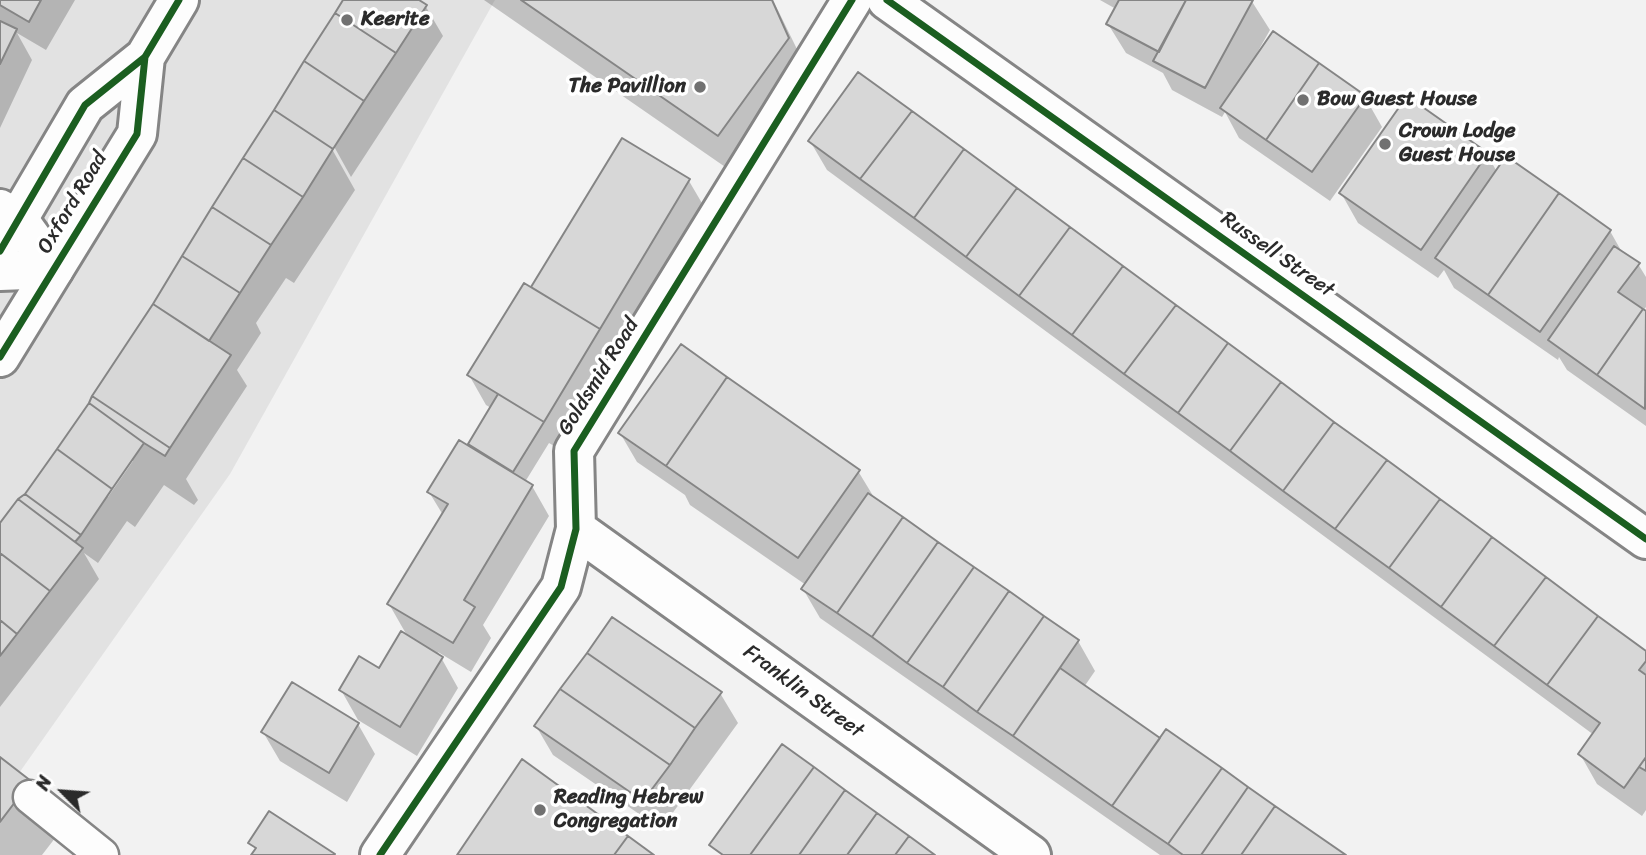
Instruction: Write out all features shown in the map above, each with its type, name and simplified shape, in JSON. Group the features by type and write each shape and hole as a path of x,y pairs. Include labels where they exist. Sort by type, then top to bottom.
{"street":[{"name":"Oxford Road","path":"6,226 85,105 145,57 179,0"},
{"name":"Goldsmid Road","path":"380,855 561,587 576,528 574,451 852,0"},
{"name":"Russell Street","path":"887,0 1646,539"},
{"name":"Oxford Road","path":"0,357 137,134 145,57"},
{"path":"6,226 54,269"},
{"path":"0,271 54,269"},
{"name":"Franklin Street","path":"576,528 1031,855"}],"lane":[{"path":"30,797 102,855"}],"shaded area":[{"path":"0,0 495,0 230,474 0,800"}],"building":[{"path":"0,0 41,0 29,22 0,5"},
{"path":"343,0 419,0 427,5 396,53 335,13"},
{"name":"The Pavillion","path":"521,0 772,0 789,38 718,136"},
{"path":"1119,0 1186,0 1159,52 1106,24"},
{"path":"1186,0 1253,0 1205,88 1153,61"},
{"path":"335,13 396,53 364,101 304,61"},
{"path":"0,21 17,29 0,64"},
{"path":"1273,31 1319,63 1266,140 1220,108"},
{"path":"304,61 364,101 333,149 274,110"},
{"path":"1319,63 1366,96 1312,172 1266,140"},
{"path":"858,72 912,111 860,179 808,141"},
{"path":"1407,96 1488,153 1421,250 1339,193"},
{"path":"274,110 333,149 303,197 243,158"},
{"path":"912,111 964,149 914,218 860,179"},
{"path":"622,138 690,179 600,329 531,287"},
{"path":"964,149 1017,188 966,257 914,218"},
{"path":"1506,156 1559,193 1488,295 1435,258"},
{"path":"243,158 303,197 271,245 212,207"},
{"path":"1017,188 1070,227 1019,296 966,257"},
{"path":"1559,193 1611,230 1540,332 1488,295"},
{"path":"212,207 271,245 240,293 182,256"},
{"path":"1070,227 1123,266 1072,335 1019,296"},
{"path":"1614,246 1640,263 1618,292 1643,309 1597,375 1548,340"},
{"path":"182,256 240,293 209,341 153,304"},
{"path":"1123,266 1176,305 1124,374 1072,335"},
{"path":"524,283 600,329 544,422 467,375"},
{"path":"153,304 231,355 170,448 92,396"},
{"path":"1176,305 1228,343 1178,413 1124,374"},
{"path":"1643,309 1646,311 1645,409 1597,375"},
{"path":"1228,343 1281,382 1230,451 1178,413"},
{"path":"681,344 727,377 666,466 618,433"},
{"path":"727,377 860,470 798,558 666,466"},
{"path":"1281,382 1334,422 1283,491 1230,451"},
{"path":"498,394 544,422 513,472 468,444"},
{"path":"92,396 170,448 165,456 89,403"},
{"path":"89,403 144,443 112,489 57,449"},
{"path":"1334,422 1387,460 1335,529 1283,491"},
{"path":"459,440 533,485 464,600 475,607 453,643 387,604 448,504 427,492"},
{"path":"57,449 112,489 81,535 25,494"},
{"path":"1387,460 1440,499 1389,568 1335,529"},
{"path":"868,493 903,517 837,613 801,589"},
{"path":"25,494 81,535 75,542 18,499"},
{"path":"18,499 83,548 50,591 0,553 0,523"},
{"path":"1440,499 1492,537 1441,607 1389,568"},
{"path":"903,517 938,542 872,637 837,613"},
{"path":"1492,537 1546,577 1494,646 1441,607"},
{"path":"938,542 974,567 907,663 872,637"},
{"path":"0,553 50,591 17,634 0,620"},
{"path":"974,567 1009,591 943,687 907,663"},
{"path":"1546,577 1598,616 1547,685 1494,646"},
{"path":"1009,591 1044,616 977,712 943,687"},
{"path":"1044,616 1079,640 1013,736 977,712"},
{"path":"1598,616 1646,651 1646,661 1639,670 1646,675 1646,757 1624,788 1578,754 1600,723 1547,685"},
{"path":"612,617 722,692 695,728 587,653"},
{"path":"0,620 17,634 0,656"},
{"path":"401,631 443,657 400,727 339,690 359,656 379,668"},
{"path":"587,653 695,728 670,765 560,689"},
{"path":"1060,668 1160,738 1112,806 1013,736"},
{"path":"292,682 359,723 329,773 261,732"},
{"path":"560,689 670,765 643,801 534,726"},
{"path":"1166,729 1222,768 1168,844 1112,806"},
{"path":"782,744 814,767 750,855 723,855 709,845"},
{"path":"0,757 31,781 0,822"},
{"path":"1646,757 1646,771 1639,767"},
{"name":"Reading Hebrew Congregation","path":"522,759 628,836 614,855 457,855"},
{"path":"814,767 845,790 799,855 750,855"},
{"path":"1222,768 1248,787 1201,855 1183,855 1168,844"},
{"path":"1248,787 1275,806 1241,855 1201,855"},
{"path":"845,790 877,813 847,855 799,855"},
{"path":"1275,806 1346,855 1241,855"},
{"path":"269,811 335,854 251,855 256,848 248,843"},
{"path":"877,813 909,836 895,855 847,855"},
{"path":"628,836 654,855 614,855"},
{"path":"909,836 935,855 895,855"}],"cycle path":[{"path":"0,251 85,105 145,57 179,0"},
{"path":"380,855 561,587 576,529 574,451 852,0"},
{"path":"887,0 1646,539"},
{"path":"0,357 137,134 145,57"}],"place":[{"name":"Keerite","path":"347,20"},
{"name":"The Pavillion","path":"700,87"},
{"name":"Bow Guest House","path":"1303,100"},
{"name":"Crown Lodge Guest House","path":"1385,144"},
{"name":"Reading Hebrew Congregation","path":"540,810"}]}
